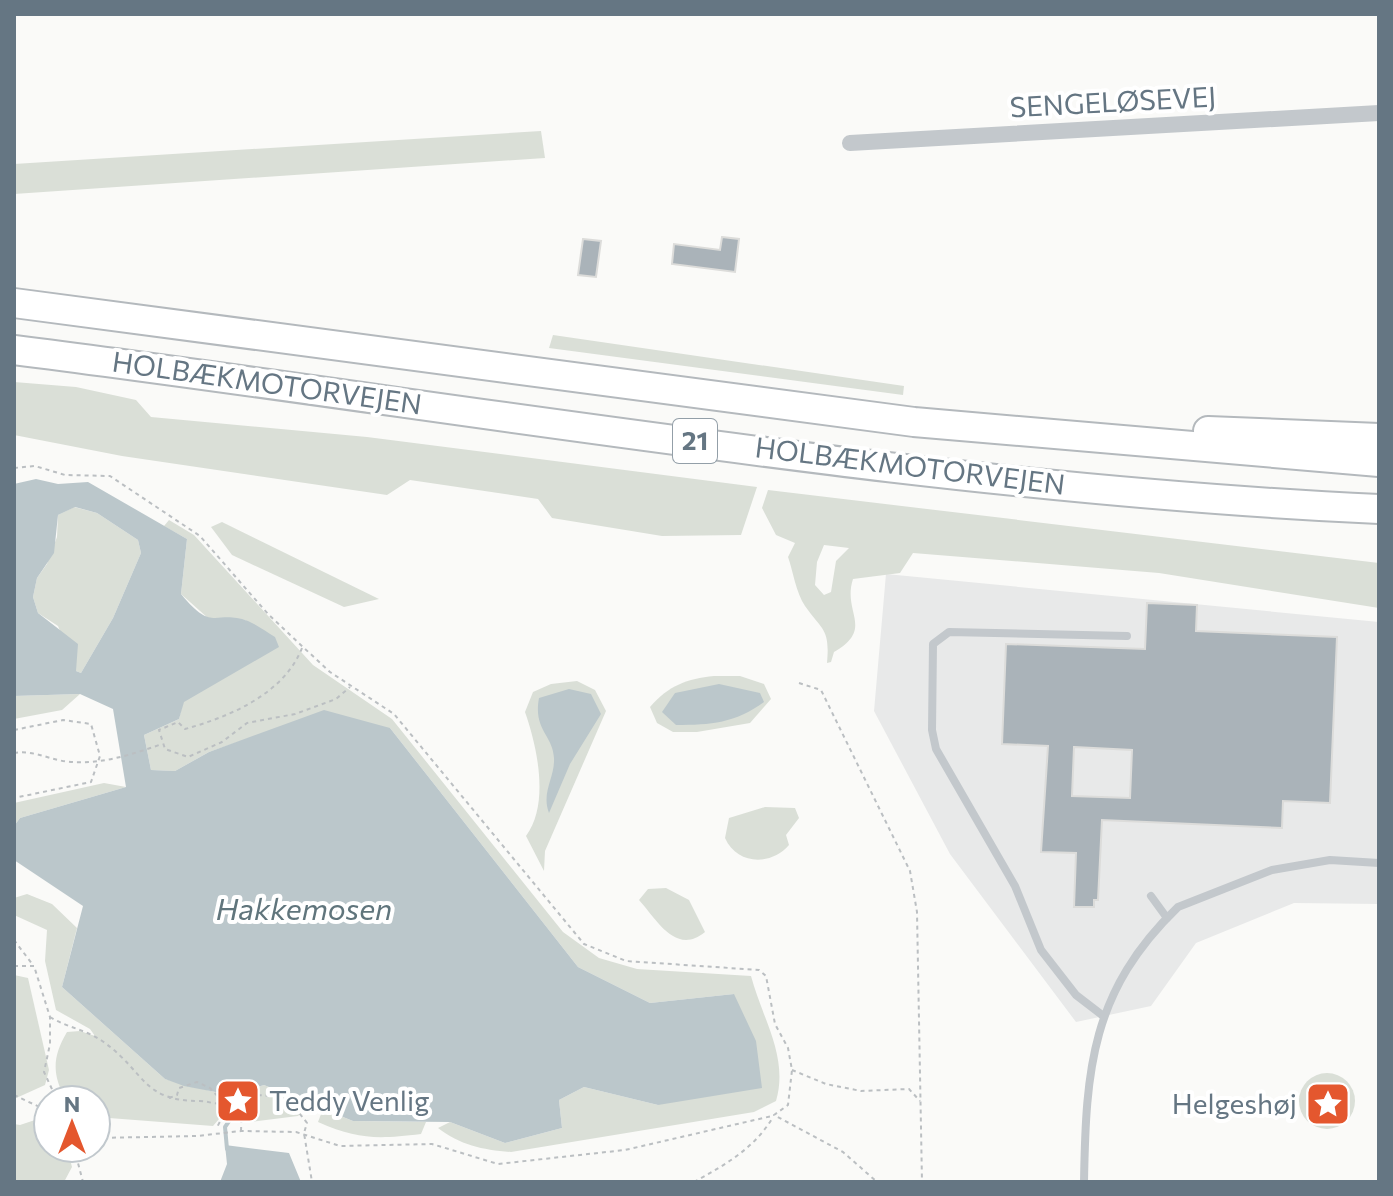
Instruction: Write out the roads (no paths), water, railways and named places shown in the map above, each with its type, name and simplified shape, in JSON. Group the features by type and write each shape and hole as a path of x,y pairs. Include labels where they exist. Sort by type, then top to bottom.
{"highway":[{"name":"HOLBÆKMOTORVEJEN","path":"14,303 914,422 1095,440 1379,462"},
{"name":"HOLBÆKMOTORVEJEN","path":"14,350 909,468 1319,507 1379,509"},
{"path":"1095,440 1177,429 1379,438"},
{"path":"1319,507 1352,525 1379,528"}],"street":[{"name":"SENGELØSEVEJ","path":"850,143 1379,113"}],"lane":[{"path":"1102,1015 1076,995 1041,950 1015,886 936,749 932,730 933,644 949,632 1127,636"},
{"path":"1084,1182 1089,1070 1102,1015 1119,983 1167,918 1178,907 1272,870 1330,860 1379,863"},
{"path":"1151,896 1167,918"}],"water":[{"name":"Hakkemosen","path":"36,479 58,484 88,482 187,539 181,594 208,617 248,621 275,637 279,647 184,702 179,719 144,735 151,770 175,771 209,752 324,710 390,728 578,967 650,1003 734,994 756,1041 762,1088 658,1105 584,1087 559,1100 562,1128 505,1143 450,1122 353,1121 264,1085 231,1095 165,1079 62,987 83,906 14,860 14,826 20,818 126,787 113,709 80,694 14,696 14,484","holes":["75,507 97,513 138,540 141,553 113,618 81,673 76,671 78,644 38,613 33,597 37,578 54,553 58,515"]},
{"path":"719,684 760,693 764,702 733,719 700,724 676,725 662,712 675,693"},
{"path":"569,689 591,694 601,714 570,764 549,813 547,792 554,758 539,718 539,698"},
{"path":"225,1145 289,1153 301,1182 220,1182 227,1164"}],"waterway":[{"path":"227,1149 225,1127 234,1114 231,1094"}],"place":[{"name":"Teddy Venlig","path":"238,1101"},
{"name":"Helgeshøj","path":"1328,1104"}]}
